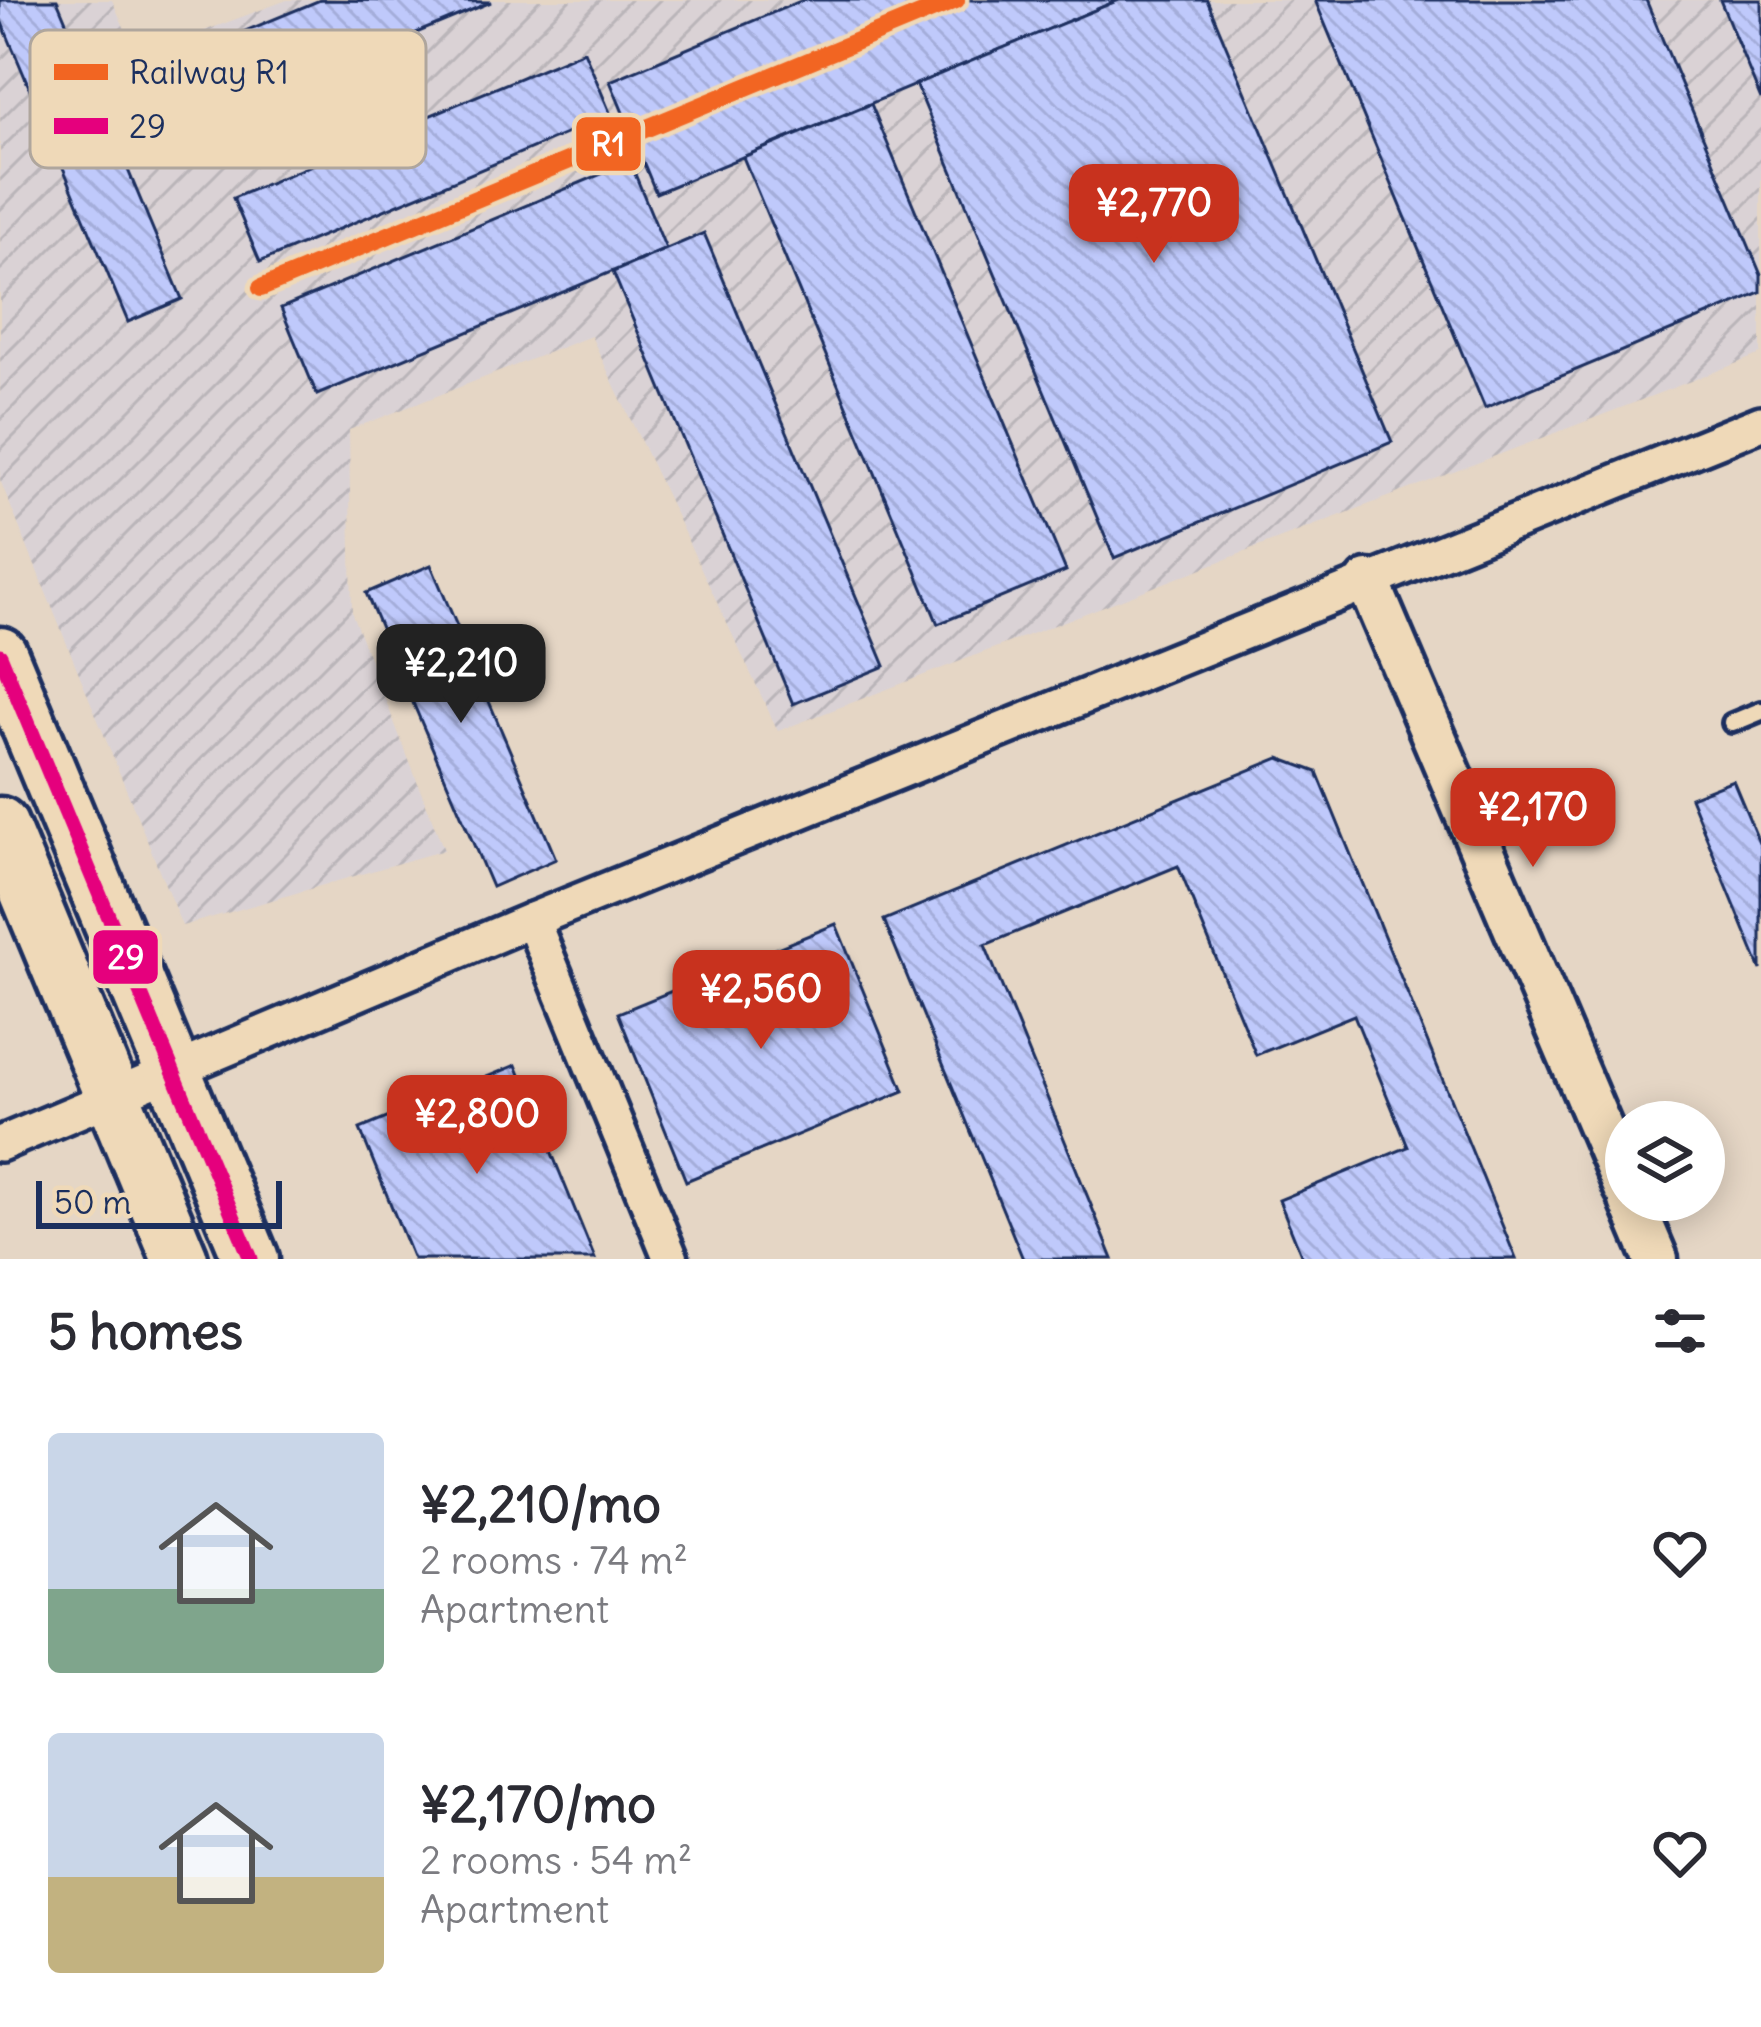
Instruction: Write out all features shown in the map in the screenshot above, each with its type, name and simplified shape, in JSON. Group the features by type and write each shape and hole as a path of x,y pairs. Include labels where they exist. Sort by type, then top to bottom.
{"main road":[{"path":"0,655 251,1259"},
{"path":"0,825 180,1259"}],"street":[{"path":"0,1144 532,920 1761,423"},
{"path":"1368,582 1605,1139"},
{"path":"532,920 671,1259"},
{"path":"1640,1221 1656,1259"}],"lane":[{"path":"1732,723 1761,711"}],"shaded area":[{"path":"0,0 112,0 125,30 30,30 30,168 426,168 426,30 207,30 287,0 1761,0 1761,354 778,731 591,336 349,430 352,614 444,850 182,926 0,480"}],"building":[{"path":"0,0 57,0 70,30 30,30 30,89 0,18"},
{"path":"320,0 491,2 424,30 248,30"},
{"path":"803,0 1119,0 656,193 610,81"},
{"path":"1119,0 1207,0 1392,442 1114,558 916,84"},
{"path":"1315,0 1646,0 1761,275 1761,293 1485,408"},
{"path":"1720,0 1761,0 1761,99"},
{"path":"584,51 611,115 260,262 233,198 305,168 426,168 426,117"},
{"path":"871,104 1066,571 938,624 743,157"},
{"path":"630,162 666,249 317,395 281,308"},
{"path":"63,168 127,168 182,299 128,322"},
{"path":"704,233 885,666 793,704 613,272"},
{"path":"431,565 556,859 492,887 366,593"},
{"path":"1279,758 1317,772 1516,1259 1303,1259 1279,1200 1408,1147 1354,1015 1256,1055 1178,866 985,945 1113,1259 1023,1259 884,920"},
{"path":"1733,780 1761,847 1761,970 1690,797"},
{"path":"836,924 904,1091 686,1181 618,1013"},
{"path":"516,1065 595,1259 413,1259 360,1129"}],"rail line":[{"name":"R1","path":"261,288 956,0"}],"transit line":[{"name":"29","path":"0,655 251,1259"}]}
